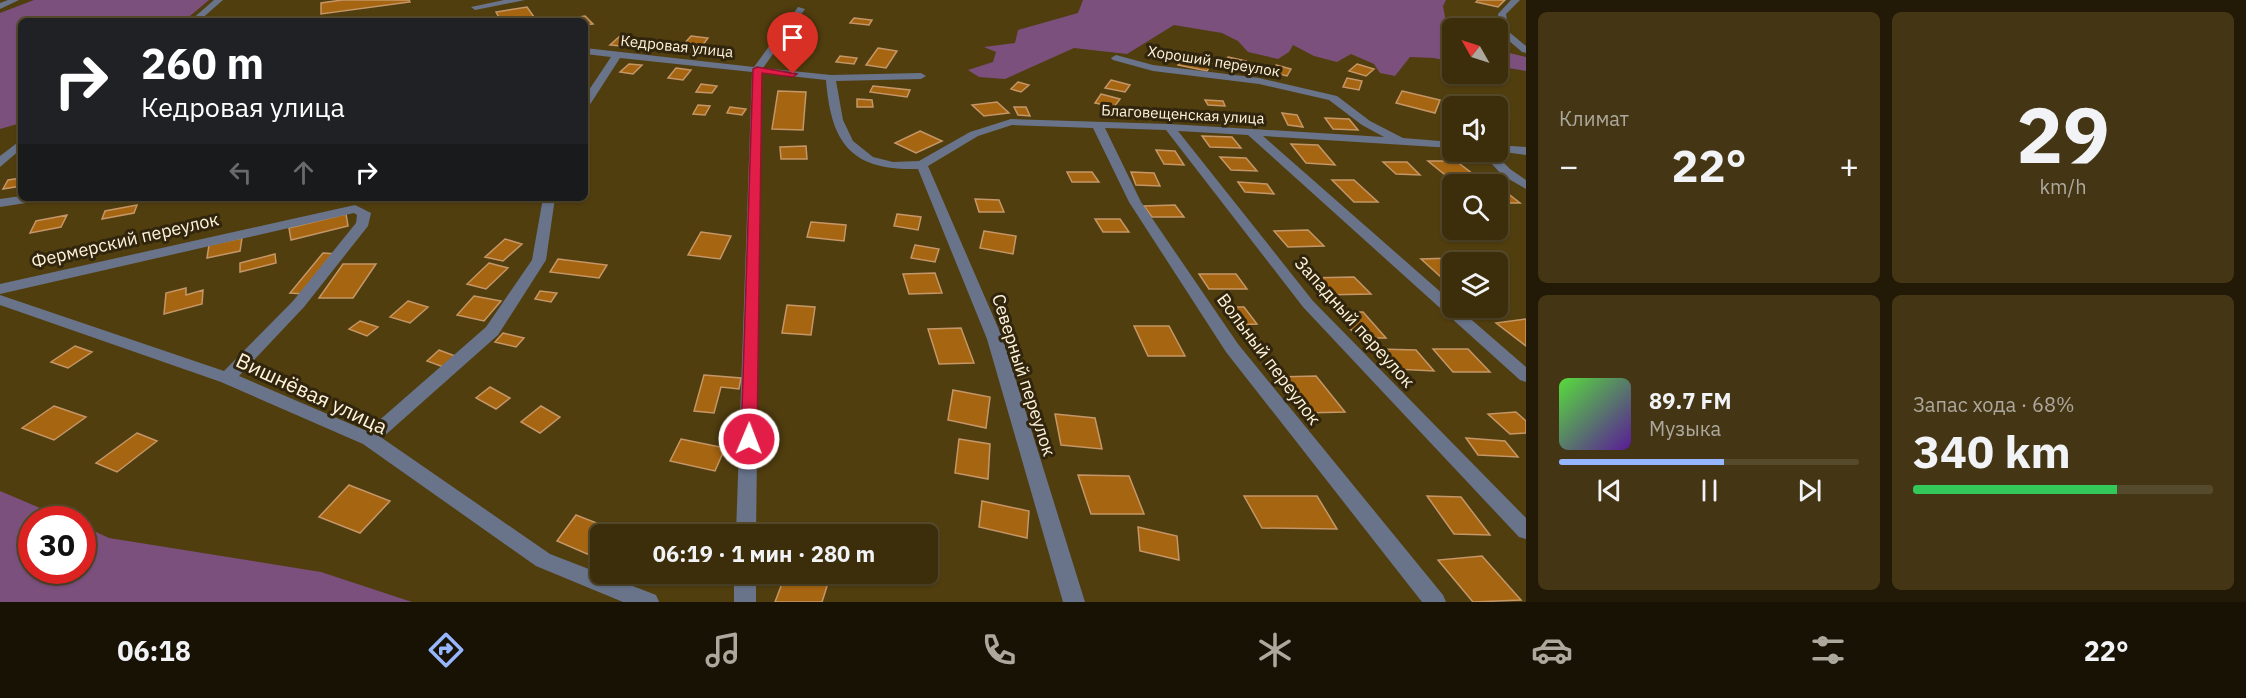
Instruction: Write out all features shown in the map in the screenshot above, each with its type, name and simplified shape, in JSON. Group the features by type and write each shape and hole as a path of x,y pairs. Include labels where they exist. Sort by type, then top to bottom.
{"street":[{"path":"0,6 15,0"},
{"path":"198,18 219,0"},
{"path":"474,7 521,0"},
{"path":"1516,0 1502,14 1505,33 1525,50"},
{"path":"746,524 757,69 801,9"},
{"name":"Кедровая улица","path":"588,51 831,78 921,76"},
{"path":"588,99 618,54"},
{"name":"Хороший переулок","path":"1116,58 1154,68 1259,81 1333,98 1366,123 1401,143"},
{"path":"831,78 839,131 855,153 885,165 922,165"},
{"name":"Благовещенская улица","path":"922,165 974,134 1011,122 1169,127 1442,145"},
{"name":"Вольный переулок","path":"1096,124 1135,202 1232,348 1435,602"},
{"name":"Западный переулок","path":"1169,127 1308,304 1526,531"},
{"path":"1251,132 1526,376"},
{"path":"1,160 18,146"},
{"path":"1508,149 1526,151"},
{"path":"1496,162 1506,172 1526,185"},
{"name":"Северный переулок","path":"922,165 995,339 1074,602"},
{"path":"0,203 18,200"},
{"path":"369,439 492,331 539,260 549,201"},
{"name":"Фермерский переулок","path":"0,289 354,209 364,213 363,223 321,281 279,329 227,378"},
{"name":"Вишнёвая улица","path":"0,300 227,378 369,439 543,560 648,602"},
{"path":"745,602 746,584"}],"shaded area":[{"path":"34,0 209,0 188,18 18,18 18,124 0,129 0,13"},
{"path":"1083,0 1446,0 1443,6 1445,18 1442,18 1442,60 1410,57 1395,76 1380,73 1374,64 1351,54 1337,62 1314,56 1293,45 1289,52 1278,59 1248,52 1238,41 1222,33 1174,25 1127,54 1074,48 1005,79 979,77 968,70 993,62 996,52 984,47 1015,43 1018,30 1078,13"},
{"path":"1508,53 1526,57 1526,71 1508,68"},
{"path":"0,491 35,506 18,506 18,584 96,584 96,532 109,538 321,572 412,602 0,602"}],"building":[{"path":"342,0 409,0 410,2 321,14 321,3"},
{"path":"1478,0 1505,0 1498,7 1476,2"},
{"path":"527,7 534,17 499,18 496,12"},
{"path":"854,18 872,20 869,25 850,23"},
{"path":"620,36 640,39 630,47 610,45"},
{"path":"691,36 708,38 702,46 684,44"},
{"path":"878,48 897,51 886,68 866,65"},
{"path":"840,56 857,58 854,64 836,62"},
{"path":"1183,57 1212,63 1207,71 1178,65"},
{"path":"1228,57 1246,61 1241,68 1223,64"},
{"path":"629,64 642,65 633,74 620,72"},
{"path":"1357,64 1374,69 1366,76 1349,71"},
{"path":"1276,65 1291,69 1287,76 1271,72"},
{"path":"676,68 691,70 683,80 668,78"},
{"path":"1347,78 1362,81 1359,90 1343,87"},
{"path":"1111,80 1130,85 1125,92 1105,88"},
{"path":"1018,82 1029,85 1021,92 1011,89"},
{"path":"701,84 717,86 712,93 696,92"},
{"path":"873,86 910,90 907,97 870,92"},
{"path":"778,91 806,92 803,130 772,129"},
{"path":"1402,91 1440,100 1435,113 1396,103"},
{"path":"1101,94 1120,99 1114,107 1095,103"},
{"path":"857,99 872,100 873,107 857,107"},
{"path":"1205,100 1223,101 1225,106 1208,105"},
{"path":"997,102 1009,113 984,116 972,105"},
{"path":"698,105 710,106 705,115 693,114"},
{"path":"730,107 746,109 742,115 727,113"},
{"path":"1014,107 1026,107 1030,116 1018,115"},
{"path":"1282,113 1297,115 1303,127 1288,125"},
{"path":"1325,118 1349,119 1358,130 1333,129"},
{"path":"920,131 942,141 916,153 895,143"},
{"path":"1202,136 1232,137 1241,148 1210,147"},
{"path":"1291,144 1318,145 1335,165 1306,163"},
{"path":"806,146 807,159 781,159 780,147"},
{"path":"1156,150 1175,151 1184,165 1164,164"},
{"path":"1220,157 1246,158 1257,171 1231,170"},
{"path":"1428,161 1457,162 1473,174 1444,174"},
{"path":"1383,162 1407,162 1420,175 1396,174"},
{"path":"1067,172 1092,172 1099,182 1072,182"},
{"path":"1131,172 1154,173 1160,186 1136,185"},
{"path":"18,178 18,186 3,189 8,180"},
{"path":"1332,180 1354,180 1378,202 1354,202"},
{"path":"1238,182 1267,184 1274,194 1245,192"},
{"path":"1508,194 1520,203 1508,203"},
{"path":"975,199 999,200 1004,212 979,212"},
{"path":"137,205 134,213 102,219 105,211"},
{"path":"1175,205 1184,217 1152,217 1144,206"},
{"path":"346,214 348,226 291,240 289,228"},
{"path":"897,214 921,217 918,230 894,226"},
{"path":"67,215 61,227 30,233 36,221"},
{"path":"1095,219 1120,219 1129,232 1103,232"},
{"path":"811,222 846,225 844,241 807,237"},
{"path":"1308,230 1324,246 1288,247 1274,231"},
{"path":"984,231 1016,236 1013,254 980,248"},
{"path":"701,232 731,236 720,259 688,255"},
{"path":"242,238 240,251 207,258 209,245"},
{"path":"505,239 522,244 503,261 485,257"},
{"path":"915,245 939,249 935,262 911,258"},
{"path":"323,253 337,254 305,294 290,293"},
{"path":"275,254 276,263 240,272 240,263"},
{"path":"1442,258 1442,278 1421,259"},
{"path":"558,259 607,265 599,278 550,272"},
{"path":"489,263 508,268 486,289 467,284"},
{"path":"343,264 376,264 353,298 319,298"},
{"path":"935,273 942,293 909,294 903,274"},
{"path":"1199,274 1236,274 1247,289 1209,289"},
{"path":"1354,277 1371,294 1321,295 1306,278"},
{"path":"186,288 186,295 203,290 202,304 164,314 166,293"},
{"path":"540,291 557,293 551,302 535,299"},
{"path":"474,296 501,301 484,321 457,315"},
{"path":"408,301 428,307 410,323 390,317"},
{"path":"787,305 815,307 811,335 782,333"},
{"path":"1223,307 1244,307 1257,324 1235,325"},
{"path":"1336,312 1363,312 1386,338 1358,338"},
{"path":"1526,319 1526,346 1496,323"},
{"path":"360,321 378,327 367,336 349,329"},
{"path":"1134,326 1169,326 1185,356 1148,356"},
{"path":"961,328 974,363 939,364 928,329"},
{"path":"503,333 524,338 516,347 495,342"},
{"path":"75,346 92,352 68,368 51,362"},
{"path":"1378,349 1416,350 1434,371 1394,369"},
{"path":"1433,349 1468,349 1490,372 1453,372"},
{"path":"439,350 458,357 446,368 427,361"},
{"path":"704,375 741,378 739,389 721,387 714,413 694,411"},
{"path":"1316,376 1345,412 1304,413 1278,377"},
{"path":"490,387 510,398 496,409 476,398"},
{"path":"953,390 990,397 986,428 948,420"},
{"path":"54,406 86,417 54,440 22,428"},
{"path":"541,406 560,417 540,433 521,422"},
{"path":"1516,412 1526,421 1526,433 1510,434 1488,414"},
{"path":"1055,414 1095,418 1102,449 1061,445"},
{"path":"137,433 157,441 117,472 96,463"},
{"path":"1466,438 1505,441 1518,457 1478,455"},
{"path":"681,439 725,448 715,471 670,461"},
{"path":"959,439 990,444 988,479 955,473"},
{"path":"1078,475 1129,476 1144,514 1091,514"},
{"path":"349,485 390,501 360,533 319,517"},
{"path":"1244,496 1317,496 1337,529 1262,528"},
{"path":"1427,496 1461,497 1490,535 1454,534"},
{"path":"982,501 1029,511 1027,538 979,527"},
{"path":"576,515 599,524 590,524 590,555 557,541"},
{"path":"1138,527 1177,536 1179,560 1140,551"},
{"path":"1482,556 1521,600 1473,602 1438,560"},
{"path":"782,584 828,584 822,602 775,602"}],"route":[{"path":"749,439 757,69 793,74"}]}
